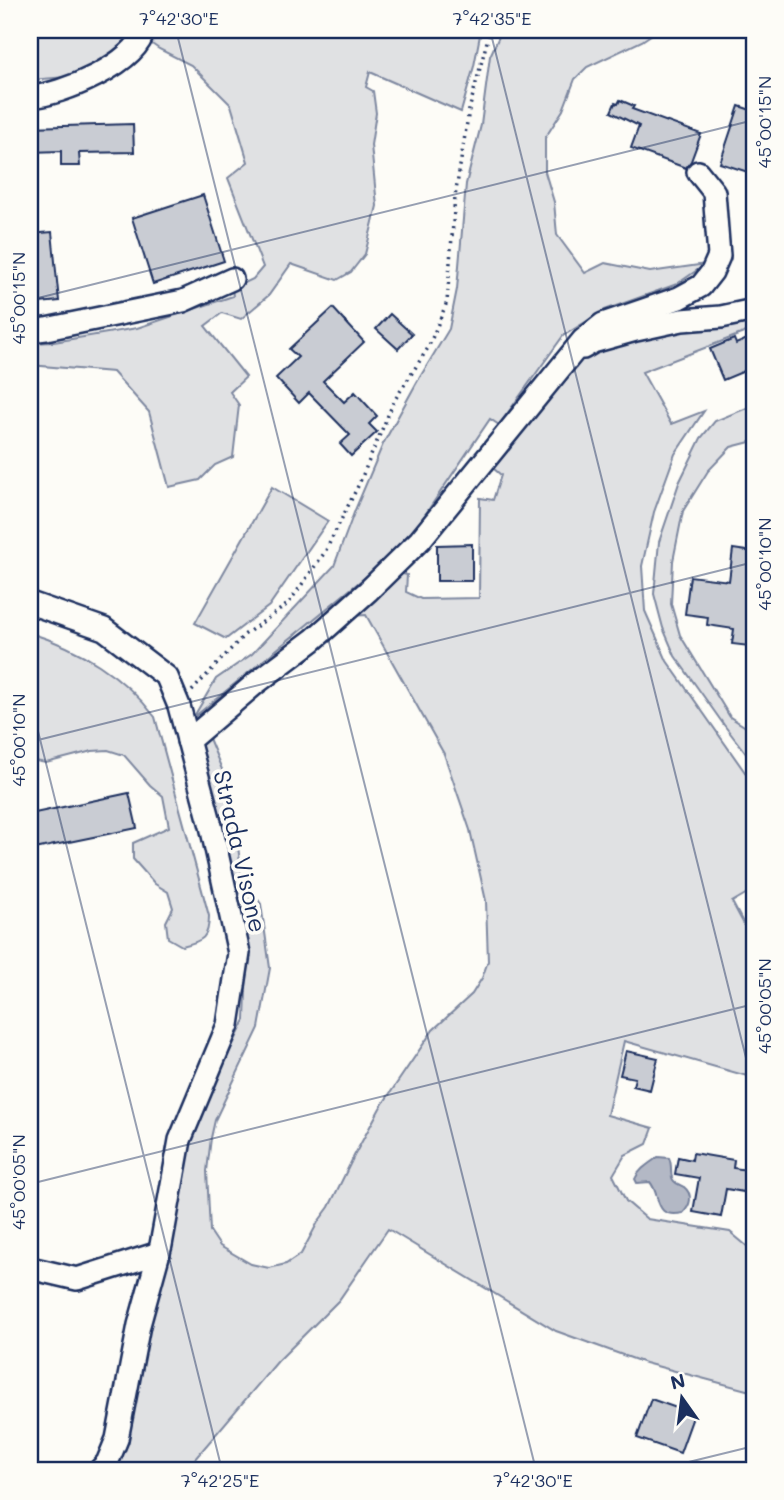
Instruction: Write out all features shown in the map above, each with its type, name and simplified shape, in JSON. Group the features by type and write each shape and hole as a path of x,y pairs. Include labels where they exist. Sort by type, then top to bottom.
{"street":[{"path":"30,97 44,96 86,82 129,54 144,30"},
{"path":"188,741 256,683 313,640 420,540 583,340 603,324 679,298 701,286 712,272 719,256 714,192 698,172"},
{"path":"30,331 183,301 232,279"},
{"path":"569,356 593,342 636,330 682,320 721,317 754,310"},
{"name":"Strada Visone","path":"30,603 104,629 167,677 179,705 211,825 239,953 228,1025 180,1140 159,1252 139,1325 117,1439 107,1463 100,1470"},
{"path":"30,1268 77,1279 159,1252"}],"path":[{"path":"179,705 244,635 288,604 325,552 359,484 394,401 428,348 447,302 454,197 469,110 490,30"}],"shaded area":[{"path":"30,30 415,30 431,36 446,34 447,30 481,30 461,112 370,72 366,87 373,91 376,113 371,145 377,206 365,254 351,272 337,280 291,264 269,295 241,319 222,313 205,326 246,377 230,392 239,405 233,457 215,465 200,480 169,487 149,412 113,372 30,365 30,343 54,342 137,328 233,296 232,289 253,279 263,267 228,178 248,162 231,105 191,65 159,49 136,33 120,50 79,76 30,80"},
{"path":"502,30 658,30 642,41 587,67 575,79 563,110 545,138 545,172 554,202 557,235 585,273 605,263 650,272 706,264 677,284 605,310 563,336 499,425 490,419 416,528 369,574 193,718 216,679 252,654 334,566 383,444 449,329 457,289 466,184 481,125 490,56"},
{"path":"754,312 754,329 642,372 671,424 704,411 675,454 654,512 642,566 645,611 667,661 754,785 754,889 732,902 754,943 754,1078 624,1041 607,1115 653,1128 647,1144 625,1155 613,1175 626,1201 647,1219 730,1232 754,1252 754,1392 645,1363 556,1331 388,1229 339,1300 278,1361 194,1460 191,1470 113,1470 188,1137 245,1020 247,961 196,747 208,736 231,791 242,878 261,904 270,968 259,1028 215,1120 207,1171 210,1231 220,1246 251,1264 269,1268 286,1264 301,1254 329,1207 380,1108 433,1030 472,994 488,961 486,901 470,830 444,754 366,615 350,616 399,573 407,575 406,592 421,599 479,598 480,498 493,500 501,475 493,468 572,361 595,346"},
{"path":"754,405 754,441 731,447 708,471 683,511 673,561 671,604 680,635 730,717 749,729 754,737 754,764 675,656 663,628 654,594 659,542 679,483 701,438 715,421"},
{"path":"272,487 328,521 269,606 226,639 195,623"},
{"path":"30,633 66,647 99,665 143,702 155,717 209,916 208,929 200,940 182,946 168,938 166,922 173,908 168,892 155,884 133,859 133,843 169,827 163,796 124,755 108,750 92,751 46,763 30,760"},
{"path":"658,1157 669,1158 673,1179 689,1193 689,1204 683,1213 666,1213 659,1205 650,1182 637,1183 635,1179 642,1169"}],"building":[{"path":"620,100 634,106 632,109 701,134 686,168 631,148 639,126 611,112 615,103 618,104"},
{"path":"739,106 754,111 754,174 720,163"},
{"path":"133,124 134,152 79,153 80,166 61,166 61,151 30,152 30,127"},
{"path":"203,195 224,261 153,284 132,218"},
{"path":"52,232 59,301 30,304 30,234"},
{"path":"333,308 364,342 323,381 344,402 355,392 377,416 369,424 377,432 351,456 340,444 350,435 309,393 299,403 276,378 298,357 289,349"},
{"path":"390,314 412,334 398,349 376,329"},
{"path":"754,336 754,367 723,380 710,349 734,339 736,344"},
{"path":"472,544 472,581 437,581 437,545"},
{"path":"733,549 754,552 750,586 754,586 754,622 752,621 749,646 732,644 734,629 707,625 708,617 685,614 690,576 729,581"},
{"path":"129,793 137,828 30,850 30,814"},
{"path":"626,1051 658,1058 650,1090 633,1086 635,1078 620,1075"},
{"path":"693,1153 734,1160 733,1168 748,1170 744,1192 726,1189 721,1217 693,1212 699,1178 675,1174 678,1157 692,1160"},
{"path":"651,1399 694,1414 680,1453 637,1438"}]}
